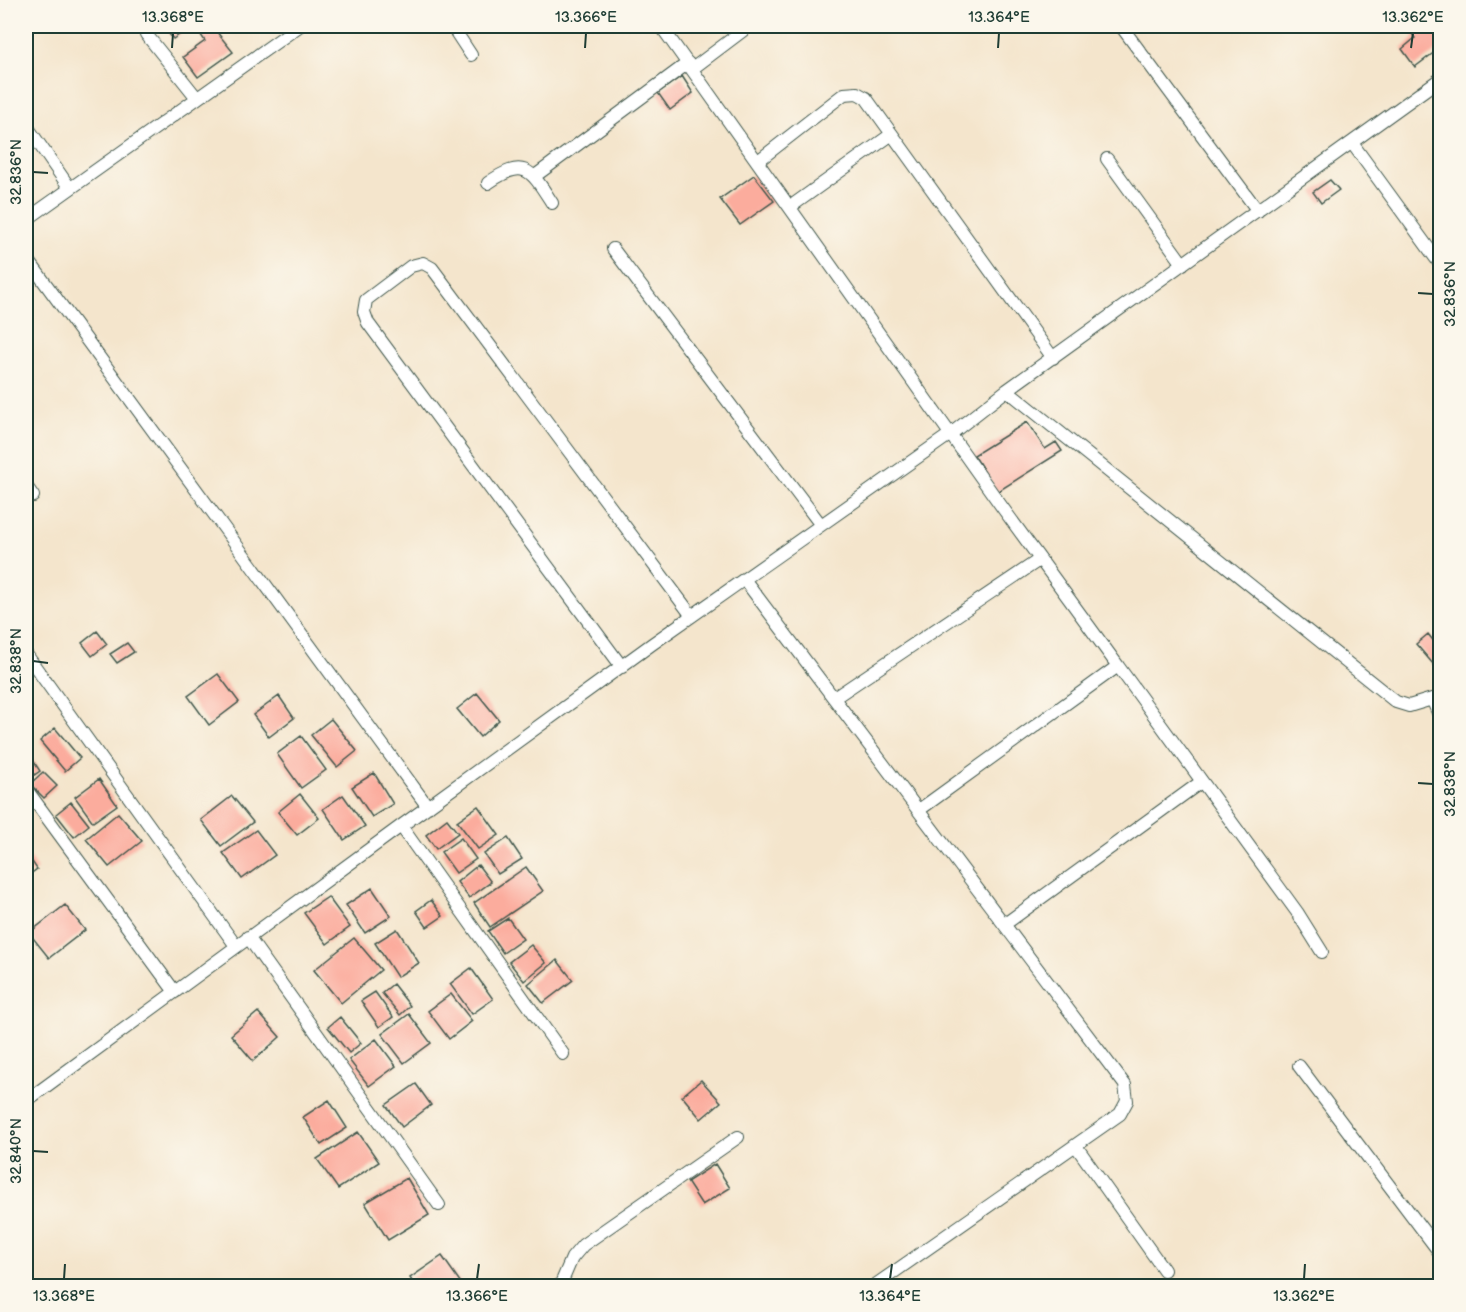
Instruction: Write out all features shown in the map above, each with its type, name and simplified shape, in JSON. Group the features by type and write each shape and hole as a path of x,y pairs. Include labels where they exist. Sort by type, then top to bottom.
{"street":[{"path":"26,220 69,187 299,26"},
{"path":"452,26 471,55"},
{"path":"661,26 1040,560 1297,912 1322,952"},
{"path":"535,176 749,26"},
{"path":"1121,26 1258,211"},
{"path":"146,34 197,98"},
{"path":"26,1101 622,666 952,433 1007,390 1440,79"},
{"path":"758,161 844,94 856,93 866,98 1053,358"},
{"path":"26,125 69,187"},
{"path":"790,207 892,134"},
{"path":"1352,143 1440,264"},
{"path":"1107,159 1182,264"},
{"path":"488,183 507,170 517,167 527,170 535,176 552,203"},
{"path":"613,249 821,525"},
{"path":"26,257 428,807"},
{"path":"622,666 368,323 364,312 366,300 411,266 423,263 432,268 692,616"},
{"path":"1007,390 1396,702 1409,706 1432,699 1440,717"},
{"path":"834,698 1040,560"},
{"path":"744,579 1125,1085 1127,1101 1120,1114 874,1287"},
{"path":"26,654 236,946"},
{"path":"920,810 1118,666"},
{"path":"1005,924 1201,782"},
{"path":"26,789 175,992"},
{"path":"401,826 563,1054"},
{"path":"248,937 439,1205"},
{"path":"1299,1066 1440,1253"},
{"path":"560,1287 572,1258 583,1245 738,1137"},
{"path":"1076,1146 1164,1270"}],"building":[{"path":"163,26 192,26 173,39"},
{"path":"207,26 212,26 233,52 198,77 183,57 205,41 199,32"},
{"path":"1407,26 1431,26 1440,39 1440,48 1415,67 1402,49 1415,38"},
{"path":"682,76 693,93 670,110 658,93"},
{"path":"754,175 774,201 740,225 720,199"},
{"path":"1330,180 1339,190 1321,203 1313,192"},
{"path":"1027,422 1045,449 1056,442 1062,451 997,492 974,455"},
{"path":"97,631 107,644 92,656 82,643"},
{"path":"1428,634 1440,649 1440,672 1416,644"},
{"path":"127,643 134,652 117,663 110,654"},
{"path":"218,674 239,702 209,725 188,696"},
{"path":"477,693 499,720 480,737 457,709"},
{"path":"279,696 294,718 269,737 253,715"},
{"path":"331,719 357,751 337,767 311,735"},
{"path":"55,728 80,758 65,771 40,741"},
{"path":"301,736 326,770 301,788 277,754"},
{"path":"30,756 40,771 27,780 26,759"},
{"path":"43,772 57,786 44,798 30,784"},
{"path":"374,773 393,804 372,817 352,787"},
{"path":"99,779 117,805 93,822 75,797"},
{"path":"300,794 319,818 297,835 278,812"},
{"path":"343,795 365,826 344,840 323,809"},
{"path":"232,796 253,822 221,846 201,820"},
{"path":"71,802 89,825 74,837 56,814"},
{"path":"478,806 499,835 478,849 457,821"},
{"path":"118,813 142,841 109,867 86,839"},
{"path":"447,819 458,833 436,849 426,835"},
{"path":"256,830 275,855 242,879 223,853"},
{"path":"461,838 476,859 456,873 441,852"},
{"path":"508,838 522,859 498,874 484,854"},
{"path":"26,853 37,869 26,877"},
{"path":"478,865 491,882 469,898 457,882"},
{"path":"526,867 543,891 490,927 474,903"},
{"path":"372,888 391,916 365,933 346,905"},
{"path":"328,897 350,927 327,944 304,913"},
{"path":"431,900 443,916 427,927 416,911"},
{"path":"65,905 85,930 49,958 29,933"},
{"path":"508,918 523,939 503,953 488,931"},
{"path":"397,929 419,963 397,977 375,943"},
{"path":"354,938 381,970 341,1003 314,970"},
{"path":"531,945 546,963 524,981 509,962"},
{"path":"557,960 573,980 543,1003 528,984"},
{"path":"471,968 493,999 472,1014 450,984"},
{"path":"393,984 410,1006 400,1015 382,993"},
{"path":"375,992 393,1017 379,1027 361,1001"},
{"path":"451,994 472,1021 449,1039 428,1011"},
{"path":"258,1012 280,1037 253,1061 231,1035"},
{"path":"409,1014 431,1043 404,1063 382,1034"},
{"path":"340,1017 361,1043 349,1053 328,1027"},
{"path":"376,1039 396,1066 369,1086 349,1060"},
{"path":"701,1080 721,1102 701,1119 682,1096"},
{"path":"416,1084 431,1105 402,1127 386,1105"},
{"path":"329,1100 347,1128 321,1145 303,1117"},
{"path":"358,1132 379,1162 338,1189 317,1159"},
{"path":"715,1164 730,1188 702,1205 687,1182"},
{"path":"407,1178 429,1215 388,1240 365,1203"},
{"path":"442,1256 463,1286 415,1286 410,1278"}]}
